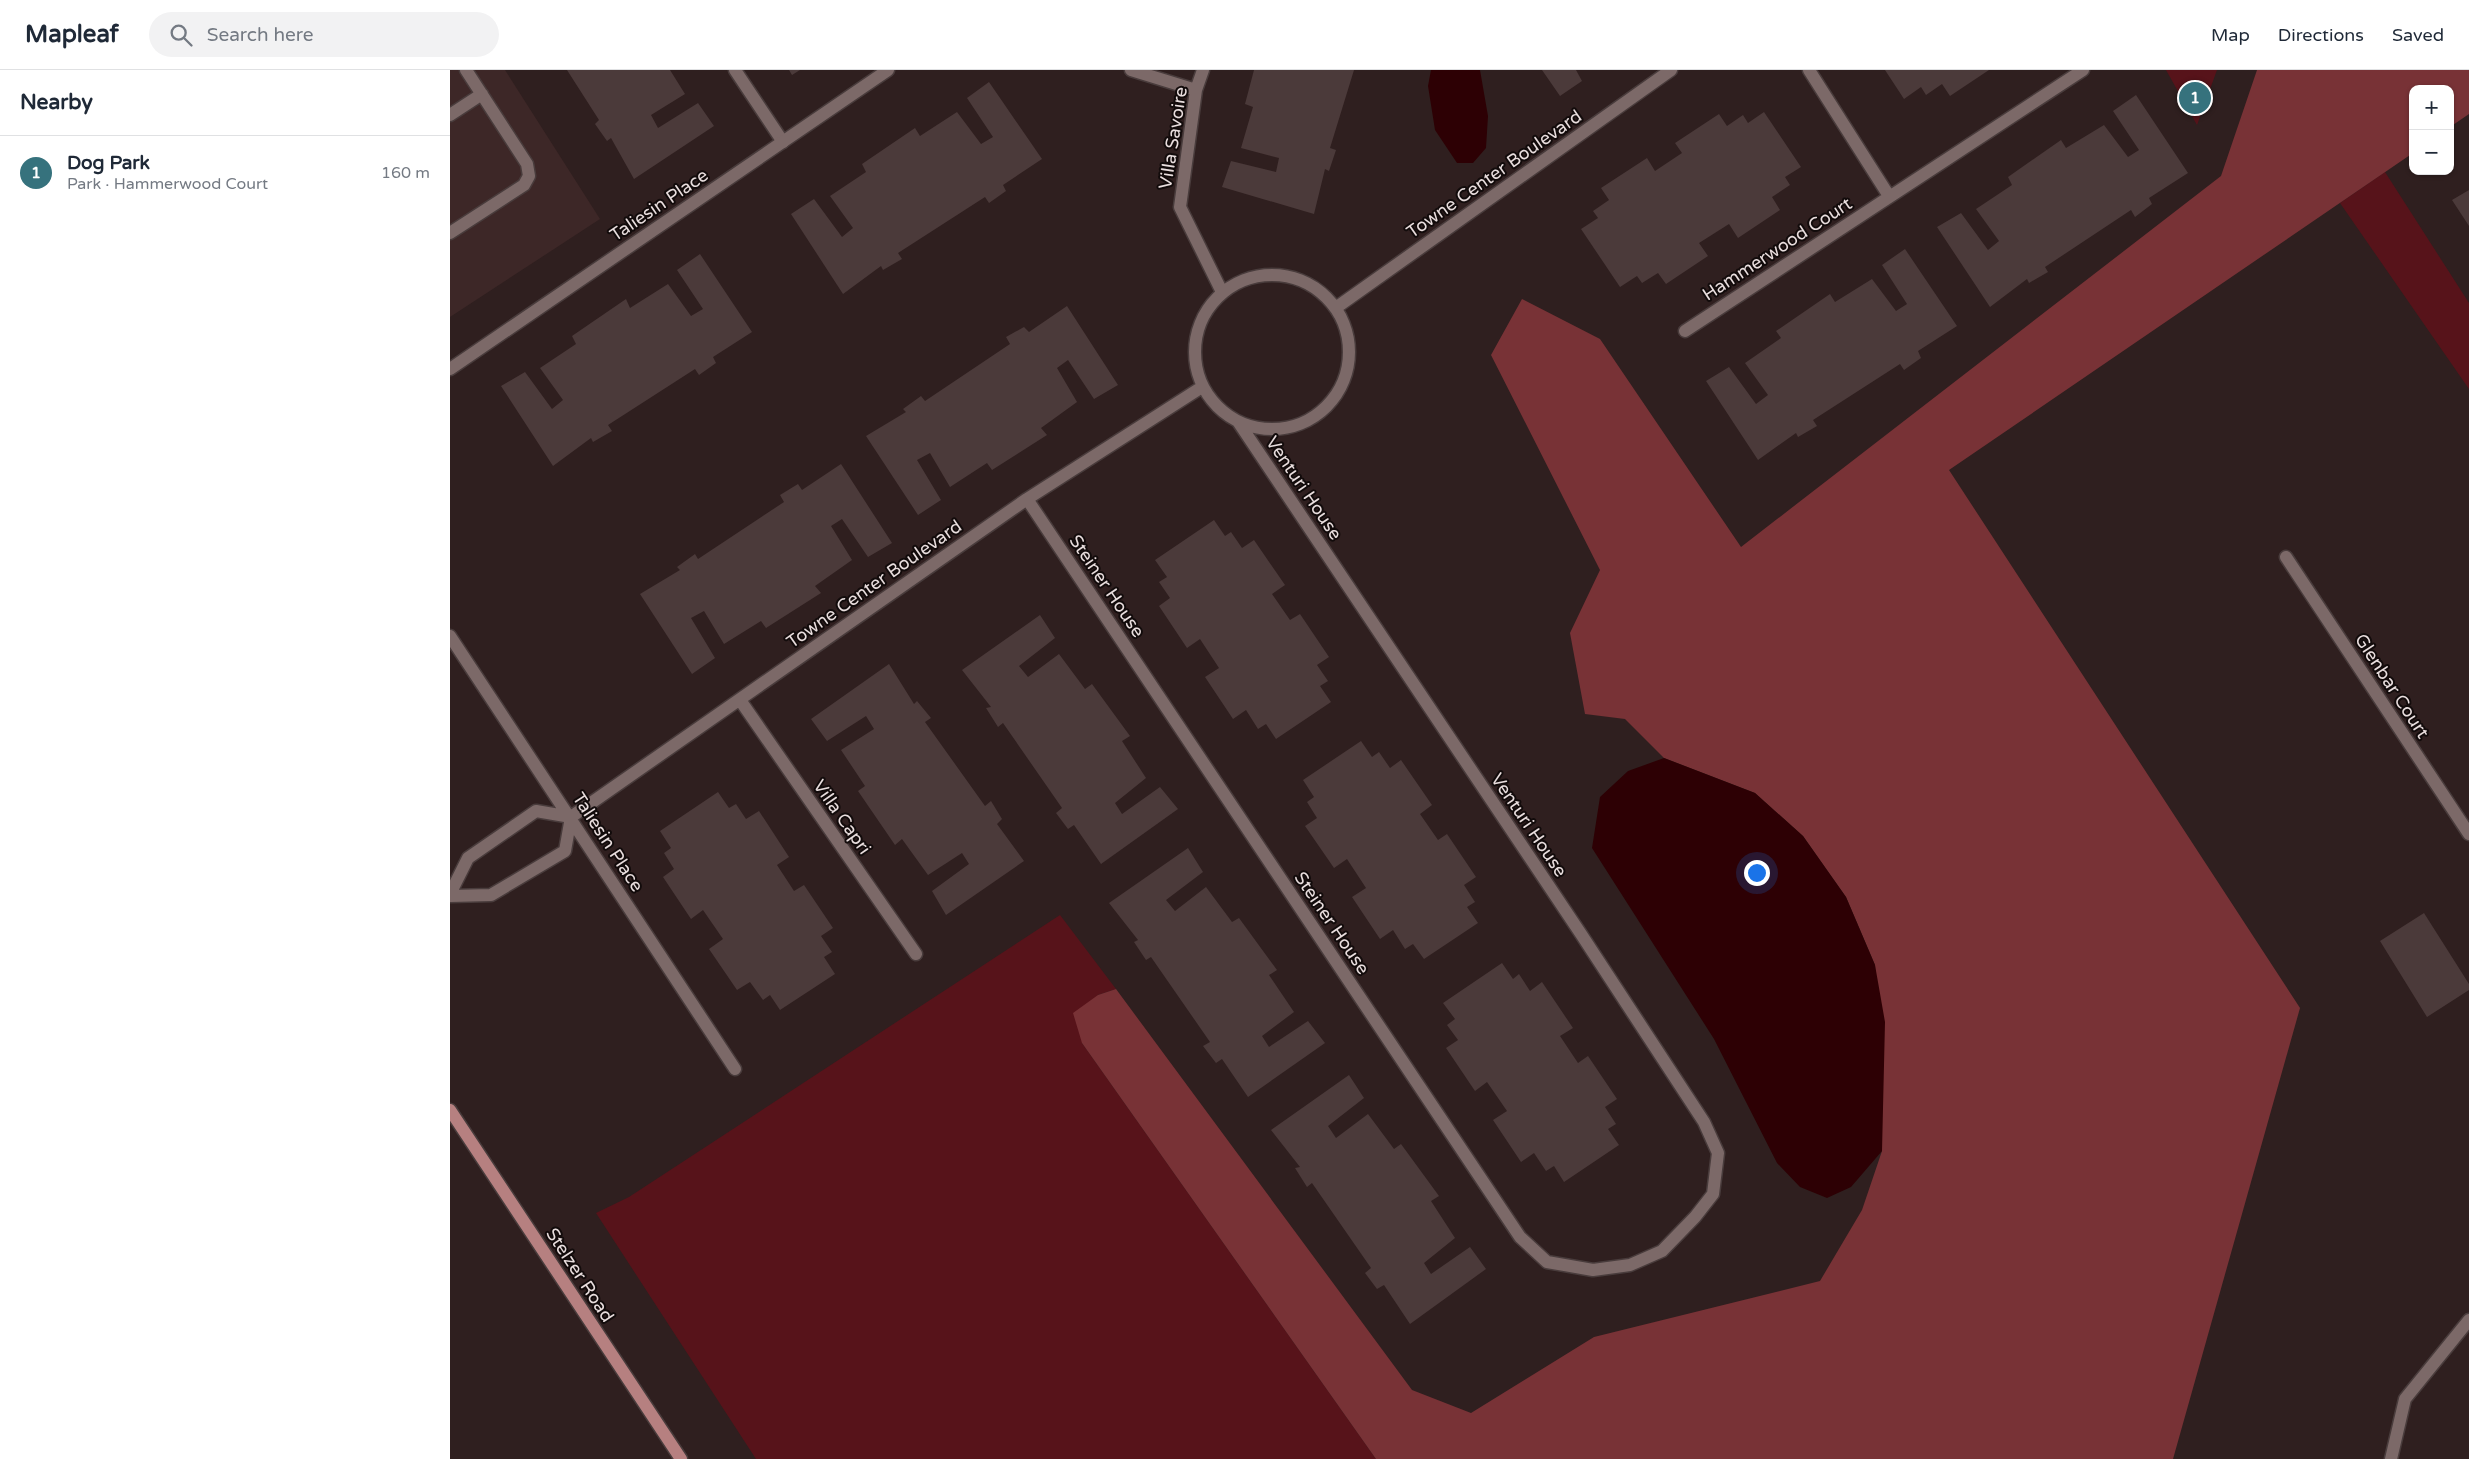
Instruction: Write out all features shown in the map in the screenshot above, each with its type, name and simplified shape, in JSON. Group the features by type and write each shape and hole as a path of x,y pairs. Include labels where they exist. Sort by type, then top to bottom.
{"main road":[{"name":"Stelzer Road","path":"450,1110 681,1459"}],"street":[{"path":"450,234 524,185 529,176 527,164 466,70"},
{"path":"735,70 783,142"},
{"name":"Taliesin Place","path":"450,368 888,70"},
{"path":"1131,70 1196,90"},
{"name":"Villa Savoire","path":"1203,70 1196,90 1180,207 1222,292"},
{"name":"Towne Center Boulevard","path":"1337,308 1671,70"},
{"path":"1809,70 1889,196"},
{"name":"Hammerwood Court","path":"1685,330 2083,70"},
{"path":"450,115 482,94"},
{"path":"1261,274 1304,280 1337,308 1348,334 1349,363 1340,390 1321,412 1296,426 1267,430 1239,423 1218,408 1202,387 1194,354 1200,320 1222,292 1261,274"},
{"name":"Towne Center Boulevard","path":"571,817 1027,499 1202,387"},
{"name":"Venturi House","path":"1239,423 1581,934 1704,1122 1718,1153 1712,1194 1695,1218 1662,1250"},
{"name":"Steiner House","path":"1027,499 1520,1237 1547,1262 1593,1270 1630,1265 1662,1250"},
{"name":"Glenbar Court","path":"2286,557 2469,834"},
{"name":"Taliesin Place","path":"450,636 571,817 735,1069"},
{"name":"Villa Capri","path":"740,700 916,954"},
{"path":"536,811 571,817 565,851 491,895 450,895 468,858 536,811"},
{"path":"2391,1459 2404,1399 2469,1320"}],"shaded area":[{"path":"450,70 505,70 600,219 450,317"},
{"path":"1431,70 1480,70 1488,116 1486,148 1473,163 1457,163 1435,130 1428,86"},
{"path":"2166,70 2217,70 2197,125"},
{"path":"2257,70 2469,70 2469,114 2454,124 2454,85 2409,85 2409,156 1949,470 2300,1008 2173,1459 1376,1459 1082,1043 1073,1013 1098,995 1116,989 1412,1390 1471,1413 1594,1337 1820,1281 1862,1210 1882,1151 1875,965 1846,897 1803,836 1755,793 1664,758 1625,719 1585,714 1570,633 1600,570 1491,355 1522,299 1600,339 1741,547 2221,176"},
{"path":"2385,172 2469,303 2469,389 2340,203"},
{"path":"1664,758 1755,793 1803,836 1846,897 1875,965 1885,1022 1882,1151 1851,1187 1827,1198 1800,1187 1777,1163 1714,1039 1592,848 1600,797 1628,771"},
{"path":"1060,915 1116,989 1098,995 1082,1043 1376,1459 756,1459 596,1213 629,1197"}],"building":[{"path":"567,70 670,70 685,94 651,115 658,128 698,103 714,126 634,179 611,138 607,141 595,124 599,120"},
{"path":"789,70 800,70 792,75"},
{"path":"1254,70 1354,70 1330,148 1336,150 1329,171 1325,169 1314,214 1222,187 1231,161 1276,172 1279,158 1241,148 1253,107 1245,104"},
{"path":"1542,70 1576,70 1582,81 1560,96"},
{"path":"1885,70 1989,70 1950,96 1942,84 1926,95 1921,87 1904,99"},
{"path":"989,82 1042,159 1003,185 1006,191 989,203 985,197 898,253 902,259 883,270 881,266 843,294 791,214 814,199 842,237 853,228 830,196 866,172 862,164 915,128 920,136 957,112 981,144 993,137 967,98"},
{"path":"2136,95 2188,173 2149,198 2152,204 2135,217 2131,210 2045,267 2048,272 2029,283 2027,279 1990,307 1937,227 1961,213 1988,250 1999,241 1976,209 2012,185 2008,177 2061,140 2066,148 2104,125 2128,157 2139,150 2113,111"},
{"path":"1764,112 1801,167 1785,177 1790,185 1772,197 1780,210 1738,238 1729,224 1699,243 1708,256 1666,284 1658,273 1642,283 1637,276 1620,287 1581,229 1598,218 1593,211 1609,200 1601,188 1647,158 1655,171 1682,153 1675,143 1719,114 1727,126 1743,115 1748,123"},
{"path":"2469,190 2469,226 2452,200"},
{"path":"1905,249 1957,326 1918,351 1921,358 1904,370 1900,364 1813,420 1817,426 1798,437 1796,433 1758,460 1706,381 1729,367 1756,404 1768,395 1745,363 1781,338 1776,331 1830,294 1835,302 1872,279 1896,311 1907,304 1882,265"},
{"path":"700,254 752,332 713,357 716,363 699,375 695,369 608,425 612,431 593,442 591,438 553,466 501,386 525,372 552,409 563,400 540,368 576,344 572,336 626,299 630,308 668,284 691,316 703,309 677,270"},
{"path":"1067,306 1118,385 1094,399 1068,360 1057,368 1077,402 1041,428 1047,435 992,470 987,463 950,487 930,453 917,460 941,500 918,515 866,436 906,412 903,409 921,396 925,401 1010,344 1006,337 1024,327 1029,332"},
{"path":"841,464 892,543 868,557 842,519 831,526 852,560 815,586 821,593 766,628 761,621 724,644 704,611 691,618 715,658 692,674 640,594 680,570 677,567 695,554 698,559 784,502 780,495 798,484 802,490"},
{"path":"1214,520 1225,536 1231,532 1242,548 1254,540 1285,585 1272,594 1290,620 1300,614 1329,657 1317,665 1328,681 1320,686 1331,702 1276,739 1266,724 1258,729 1246,710 1233,719 1205,677 1219,668 1200,639 1187,648 1159,606 1170,598 1159,582 1167,577 1155,560"},
{"path":"1040,615 1055,638 1019,666 1028,677 1059,654 1085,689 1092,684 1130,736 1122,741 1146,778 1115,803 1122,814 1160,787 1178,809 1101,864 1074,825 1068,829 1056,813 1062,808 1003,723 998,727 986,708 991,707 962,670"},
{"path":"889,664 914,704 917,701 931,718 925,722 985,806 991,801 1002,819 997,824 1024,861 946,915 932,891 969,864 962,853 928,875 902,839 895,845 858,791 865,786 841,750 874,729 866,716 827,741 811,719"},
{"path":"1361,741 1372,757 1379,752 1390,768 1401,760 1432,805 1420,814 1438,840 1447,834 1476,877 1464,885 1475,902 1467,907 1478,923 1424,959 1413,944 1405,949 1393,930 1380,939 1352,897 1366,888 1347,859 1334,868 1305,826 1317,818 1307,802 1314,797 1303,780"},
{"path":"718,792 729,808 736,804 746,819 759,811 789,857 777,865 794,891 804,885 833,928 821,936 832,952 824,957 835,974 780,1010 770,995 763,1000 750,982 737,990 709,949 723,939 703,910 691,919 663,877 674,869 664,853 671,848 660,831"},
{"path":"1188,848 1203,872 1166,900 1175,911 1206,887 1232,922 1239,918 1277,970 1269,975 1294,1012 1262,1036 1269,1047 1308,1021 1325,1043 1248,1097 1222,1059 1216,1063 1203,1046 1210,1042 1151,957 1146,960 1134,942 1138,940 1109,903"},
{"path":"2424,913 2469,984 2469,990 2427,1017 2380,941"},
{"path":"1502,963 1513,979 1519,974 1530,991 1542,982 1573,1028 1560,1036 1578,1063 1588,1056 1617,1099 1605,1107 1616,1124 1608,1129 1619,1145 1564,1182 1554,1166 1546,1171 1534,1153 1521,1162 1493,1120 1507,1111 1487,1082 1475,1091 1446,1048 1458,1040 1447,1025 1455,1019 1443,1003"},
{"path":"1349,1075 1364,1098 1328,1126 1336,1138 1368,1114 1394,1149 1401,1144 1439,1196 1431,1201 1455,1238 1424,1263 1431,1274 1470,1247 1486,1269 1410,1324 1384,1285 1377,1289 1365,1273 1371,1268 1312,1183 1307,1187 1295,1168 1300,1167 1271,1130"}],"place":[{"name":"Dog Park","path":"2195,98"}]}
